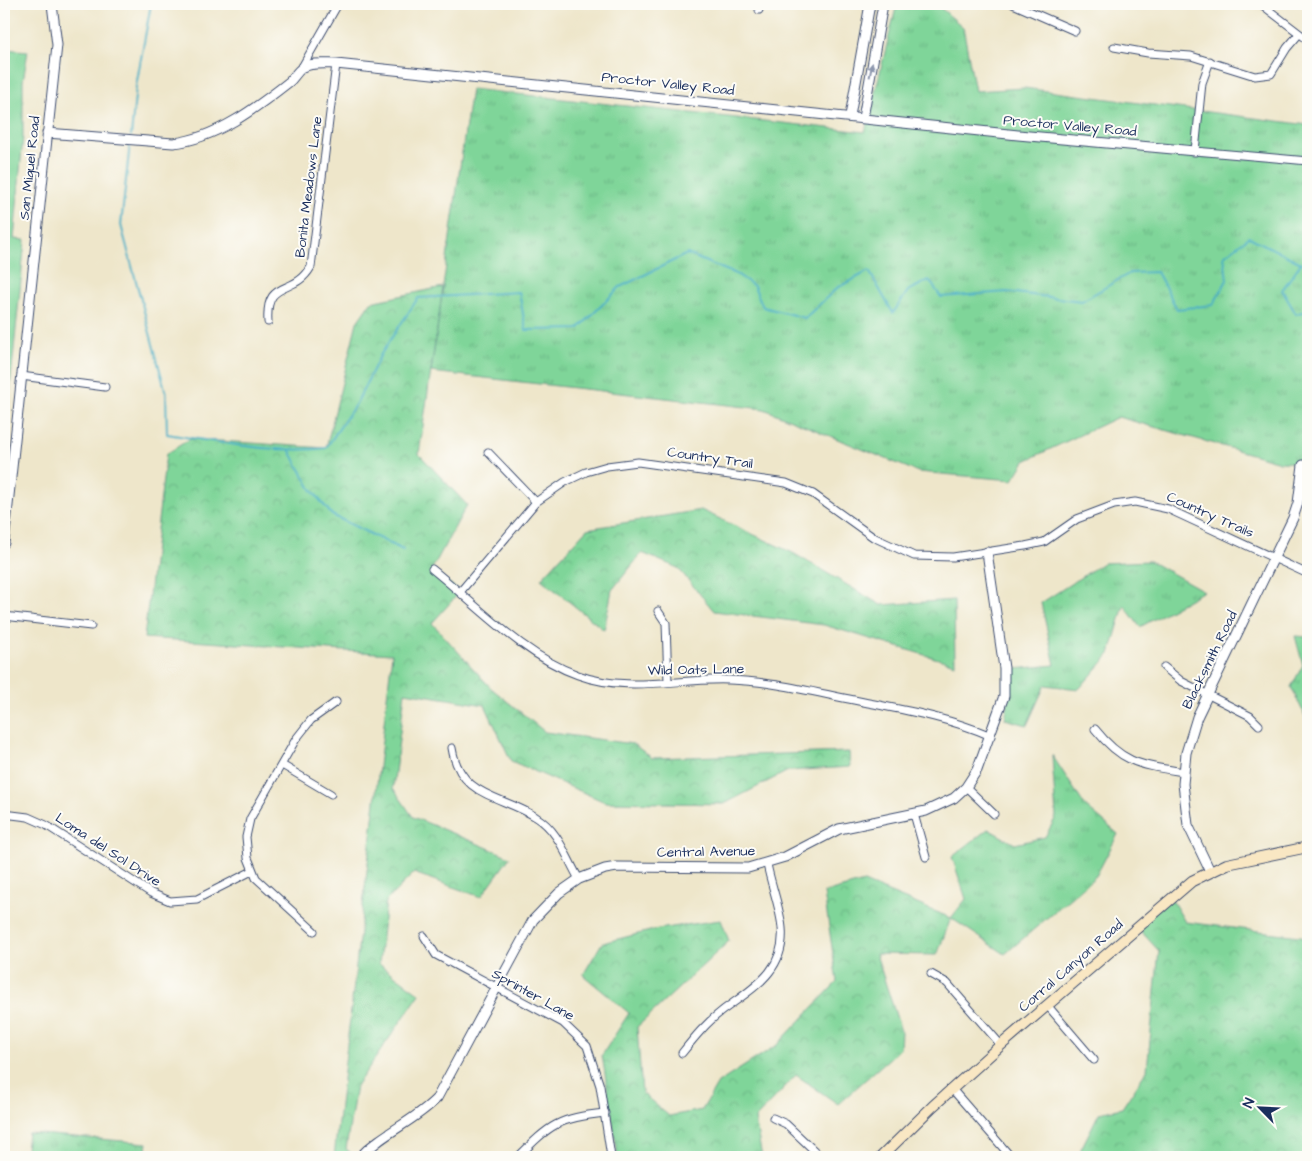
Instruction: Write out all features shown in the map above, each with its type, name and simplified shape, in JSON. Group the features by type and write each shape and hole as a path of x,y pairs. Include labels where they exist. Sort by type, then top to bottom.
{"main road":[{"name":"Corral Canyon Road","path":"881,1157 1001,1045 1174,895 1210,871 1250,858 1308,847"}],"street":[{"name":"San Miguel Road","path":"4,543 57,45 52,4"},
{"path":"47,133 173,143 197,139 258,106 291,80 302,68 338,4"},
{"path":"850,116 870,4"},
{"path":"863,118 884,4"},
{"path":"1013,4 1075,31"},
{"path":"1261,4 1308,40"},
{"path":"1114,47 1148,53 1191,56 1255,76 1271,74 1299,34"},
{"path":"1195,151 1202,83 1210,61"},
{"name":"Proctor Valley Road","path":"302,68 312,65 336,64 1308,161"},
{"name":"Bonita Meadows Lane","path":"268,322 267,305 271,296 306,276 311,267 336,64"},
{"path":"22,376 104,387"},
{"path":"488,452 536,502"},
{"name":"Country Trail","path":"460,592 536,502 565,482 586,472 619,464 647,462 756,477 805,490 822,499 873,537 914,556 953,557 987,552"},
{"name":"Blacksmith Road","path":"1210,871 1188,825 1184,805 1184,772 1190,736 1274,558 1298,502 1303,465"},
{"name":"Country Trails","path":"987,552 1044,542 1076,519 1114,505 1135,502 1168,509 1308,574"},
{"name":"Central Avenue","path":"360,1157 373,1145 425,1111 437,1098 538,913 559,893 579,879 617,867 738,868 767,864 839,829 914,814 941,806 966,787 977,770 991,736 1003,702 1005,683 987,552"},
{"name":"Wild Oats Lane","path":"432,569 529,649 570,672 615,683 727,680 761,682 955,720 991,736"},
{"path":"658,611 666,623 668,682"},
{"path":"4,616 91,626"},
{"path":"1164,667 1181,681 1250,716 1259,725"},
{"path":"314,931 256,878 246,851 248,825 296,739 311,720 336,702"},
{"path":"1094,729 1111,749 1130,760 1149,767 1184,772"},
{"path":"452,748 454,763 476,788 496,800 536,816 550,829 564,849 579,879"},
{"path":"282,765 331,794"},
{"path":"966,787 994,814"},
{"name":"Loma del Sol Drive","path":"4,814 28,817 46,825 151,893 170,901 197,899 252,870"},
{"path":"914,814 926,857"},
{"path":"682,1053 697,1034 721,1012 758,986 769,973 776,959 781,943 782,927 767,864"},
{"name":"Sprinter Lane","path":"424,936 436,955 563,1022 587,1046 605,1113 611,1157"},
{"path":"931,974 948,984 1001,1045"},
{"path":"1047,1005 1094,1060"},
{"path":"952,1089 1011,1157"},
{"path":"518,1157 543,1132 557,1124 574,1116 605,1113"},
{"path":"773,1118 786,1124 821,1157"}],"green space":[{"path":"897,4 936,4 963,27 975,91 1024,88 1308,125 1308,463 1280,462 1118,417 1025,461 1013,480 918,472 764,409 431,372 471,89 865,132"},
{"path":"4,49 28,51 23,81 23,137 14,239 25,240 7,418 4,418"},
{"path":"443,287 419,454 467,505 432,569 460,592 432,623 491,688 545,732 633,744 652,758 849,752 850,767 788,771 724,804 605,802 511,761 485,705 405,692 393,788 413,817 510,857 481,897 414,873 386,901 379,964 420,994 356,1086 346,1149 351,1153 347,1157 334,1157 392,654 144,638 166,454 190,439 326,448 357,322 371,302"},
{"path":"701,510 793,553 881,605 954,600 955,664 824,625 714,611 678,568 642,553 612,590 604,630 541,579 587,529"},
{"path":"1150,561 1204,591 1140,627 1124,605 1110,654 1079,689 1045,685 1027,725 1005,719 1014,669 1055,665 1041,603 1103,563"},
{"path":"1295,636 1308,637 1308,722 1291,687 1303,665"},
{"path":"1052,755 1085,806 1118,834 1096,876 1005,954 951,918 966,899 952,857 988,829 1015,844 1045,837 1056,817"},
{"path":"864,882 951,918 937,955 876,954 901,1031 900,1049 838,1104 796,1075 755,1119 762,1157 618,1157 602,1055 629,1013 583,975 602,943 658,929 721,920 729,941 637,1027 642,1093 669,1116 702,1110 718,1083 777,1045 837,982 824,893"},
{"path":"1171,898 1185,922 1308,937 1308,1157 1097,1157 1080,1151 1099,1113 1122,1108 1147,1070 1159,951 1137,927"},
{"path":"28,1133 147,1143 145,1157 25,1157"}],"waterway":[{"path":"131,136 136,86 151,4"},
{"path":"130,143 121,225 166,393 167,434 226,444 287,449 326,448 357,402 381,354 418,298 519,292 526,330 578,329 620,287 687,254 738,275 754,286 763,307 805,318 837,288 869,271 893,313 908,291 929,280 941,297 1007,292 1082,301 1130,273 1157,272 1177,309 1213,305 1227,280 1224,256 1249,237 1301,263 1282,290 1296,314 1308,310"},
{"path":"290,451 311,489 332,515 403,550"}]}
